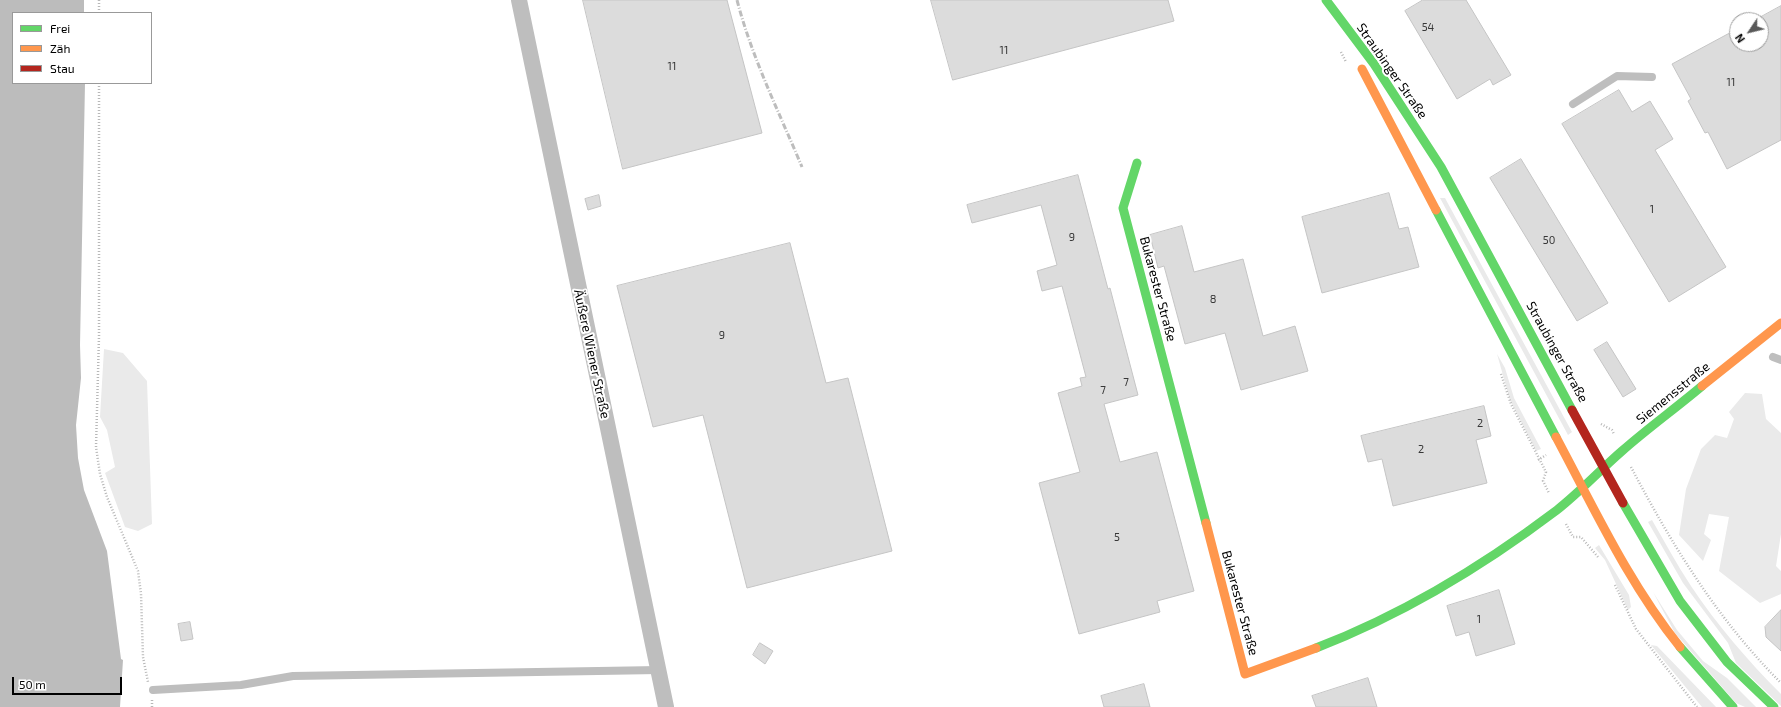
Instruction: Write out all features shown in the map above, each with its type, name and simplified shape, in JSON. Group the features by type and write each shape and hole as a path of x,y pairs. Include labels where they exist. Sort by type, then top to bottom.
{"main road":[{"name":"Straubinger Straße","path":"1321,0 1350,48"},
{"name":"Straubinger Straße","path":"1326,0 1374,64 1441,167 1643,540 1680,601 1727,662 1774,707"},
{"name":"Straubinger Straße","path":"1358,62 1608,535 1659,621 1695,666 1732,707"},
{"name":"Bukarester Straße","path":"1137,163 1123,208 1245,674 1357,632 1412,605 1500,550 1558,509 1583,487"},
{"name":"Siemensstraße","path":"1583,487 1623,450 1781,323"}],"street":[{"name":"Äußere Wiener Straße","path":"519,0 666,707"}],"lane":[{"path":"1573,104 1617,76 1652,77"},
{"path":"153,690 241,685 292,676 658,670"}],"path":[{"path":"99,0 99,12"},
{"path":"99,84 99,336 96,447 100,474 107,497 138,571 141,594 143,657 146,678 153,690"},
{"path":"1500,371 1511,404 1546,472 1542,481 1573,537 1581,537 1590,545 1601,561"},
{"path":"1602,424 1612,430 1683,560 1720,614 1762,664 1781,683"},
{"path":"1612,579 1636,629 1697,707"}],"shaded area":[{"path":"0,0 84,0 84,12 12,12 12,84 85,84 80,345 81,378 76,425 78,458 84,490 107,551 121,659 123,660 120,707 0,707"},
{"path":"1440,198 1445,198 1572,432 1568,435"},
{"path":"104,349 123,353 147,381 152,524 138,531 125,527 105,473 115,467 107,430 100,417"},
{"path":"1497,354 1505,368 1514,398 1541,449 1536,451 1510,400"},
{"path":"1745,393 1762,394 1766,419 1781,433 1781,534 1776,566 1781,571 1781,594 1760,603 1719,571 1729,517 1709,514 1704,534 1711,540 1703,561 1679,535 1686,489 1701,449 1715,435 1727,438 1734,419 1729,412"},
{"path":"1652,520 1676,562 1711,615 1745,656 1781,694 1781,706 1736,663 1728,643 1683,583 1648,522"},
{"path":"1599,545 1629,595 1631,607 1628,610 1605,560 1595,548"},
{"path":"1653,592 1677,630 1703,661 1727,678 1756,707 1745,707 1736,703 1675,633"},
{"path":"1651,645 1657,646 1716,707 1702,707"}],"building":[{"path":"583,0 727,0 762,133 623,169"},
{"path":"931,0 1168,0 1174,21 953,80"},
{"path":"1423,0 1466,0 1511,75 1493,85 1490,79 1457,99 1405,11"},
{"path":"1781,6 1781,140 1727,169 1708,132 1705,133 1688,101 1691,99 1672,64 1729,33 1729,52 1769,52 1769,13"},
{"path":"1619,90 1632,112 1650,101 1673,139 1655,150 1726,267 1669,302 1562,124"},
{"path":"1521,159 1608,303 1577,321 1490,178"},
{"path":"1078,175 1138,395 1104,404 1120,462 1157,452 1194,591 1157,601 1160,612 1079,634 1039,483 1080,472 1058,393 1082,386 1080,378 1086,377 1062,286 1042,291 1037,271 1057,265 1041,205 972,223 967,205"},
{"path":"1389,193 1399,229 1408,227 1419,267 1322,293 1302,217"},
{"path":"599,195 601,206 588,210 585,199"},
{"path":"1182,226 1194,272 1243,259 1263,336 1295,326 1308,371 1241,390 1225,333 1185,344 1164,266 1158,268 1150,235"},
{"path":"790,243 826,383 848,378 892,551 747,588 703,415 653,427 617,286"},
{"path":"1607,342 1636,389 1623,397 1594,350"},
{"path":"1484,406 1491,436 1476,440 1487,483 1393,506 1382,459 1368,462 1361,436"},
{"path":"1499,590 1515,644 1476,656 1469,632 1456,636 1447,606"},
{"path":"1781,610 1781,651 1766,637 1765,627"},
{"path":"190,622 193,639 181,641 178,624"},
{"path":"760,643 773,651 765,664 753,655"},
{"path":"1368,678 1377,707 1316,707 1312,696"},
{"path":"1144,684 1150,707 1104,707 1101,696"}],"railway":[{"path":"737,0 758,64 802,167"}],"traffic: fast":[{"path":"1326,0 1374,64 1441,167 1572,410"},
{"path":"1137,163 1123,208 1206,523"},
{"path":"1436,210 1556,437"},
{"path":"1316,648 1348,635 1411,605 1471,570 1500,551 1557,510 1614,458 1702,386"},
{"path":"1623,503 1680,601 1727,662 1774,707"},
{"path":"1680,647 1733,707"}],"traffic: slow":[{"path":"1362,69 1436,210"},
{"path":"1702,386 1781,323"},
{"path":"1556,437 1628,572 1644,598 1680,647"},
{"path":"1206,523 1245,674 1316,648"}],"traffic: jam":[{"path":"1572,410 1623,503"}]}
